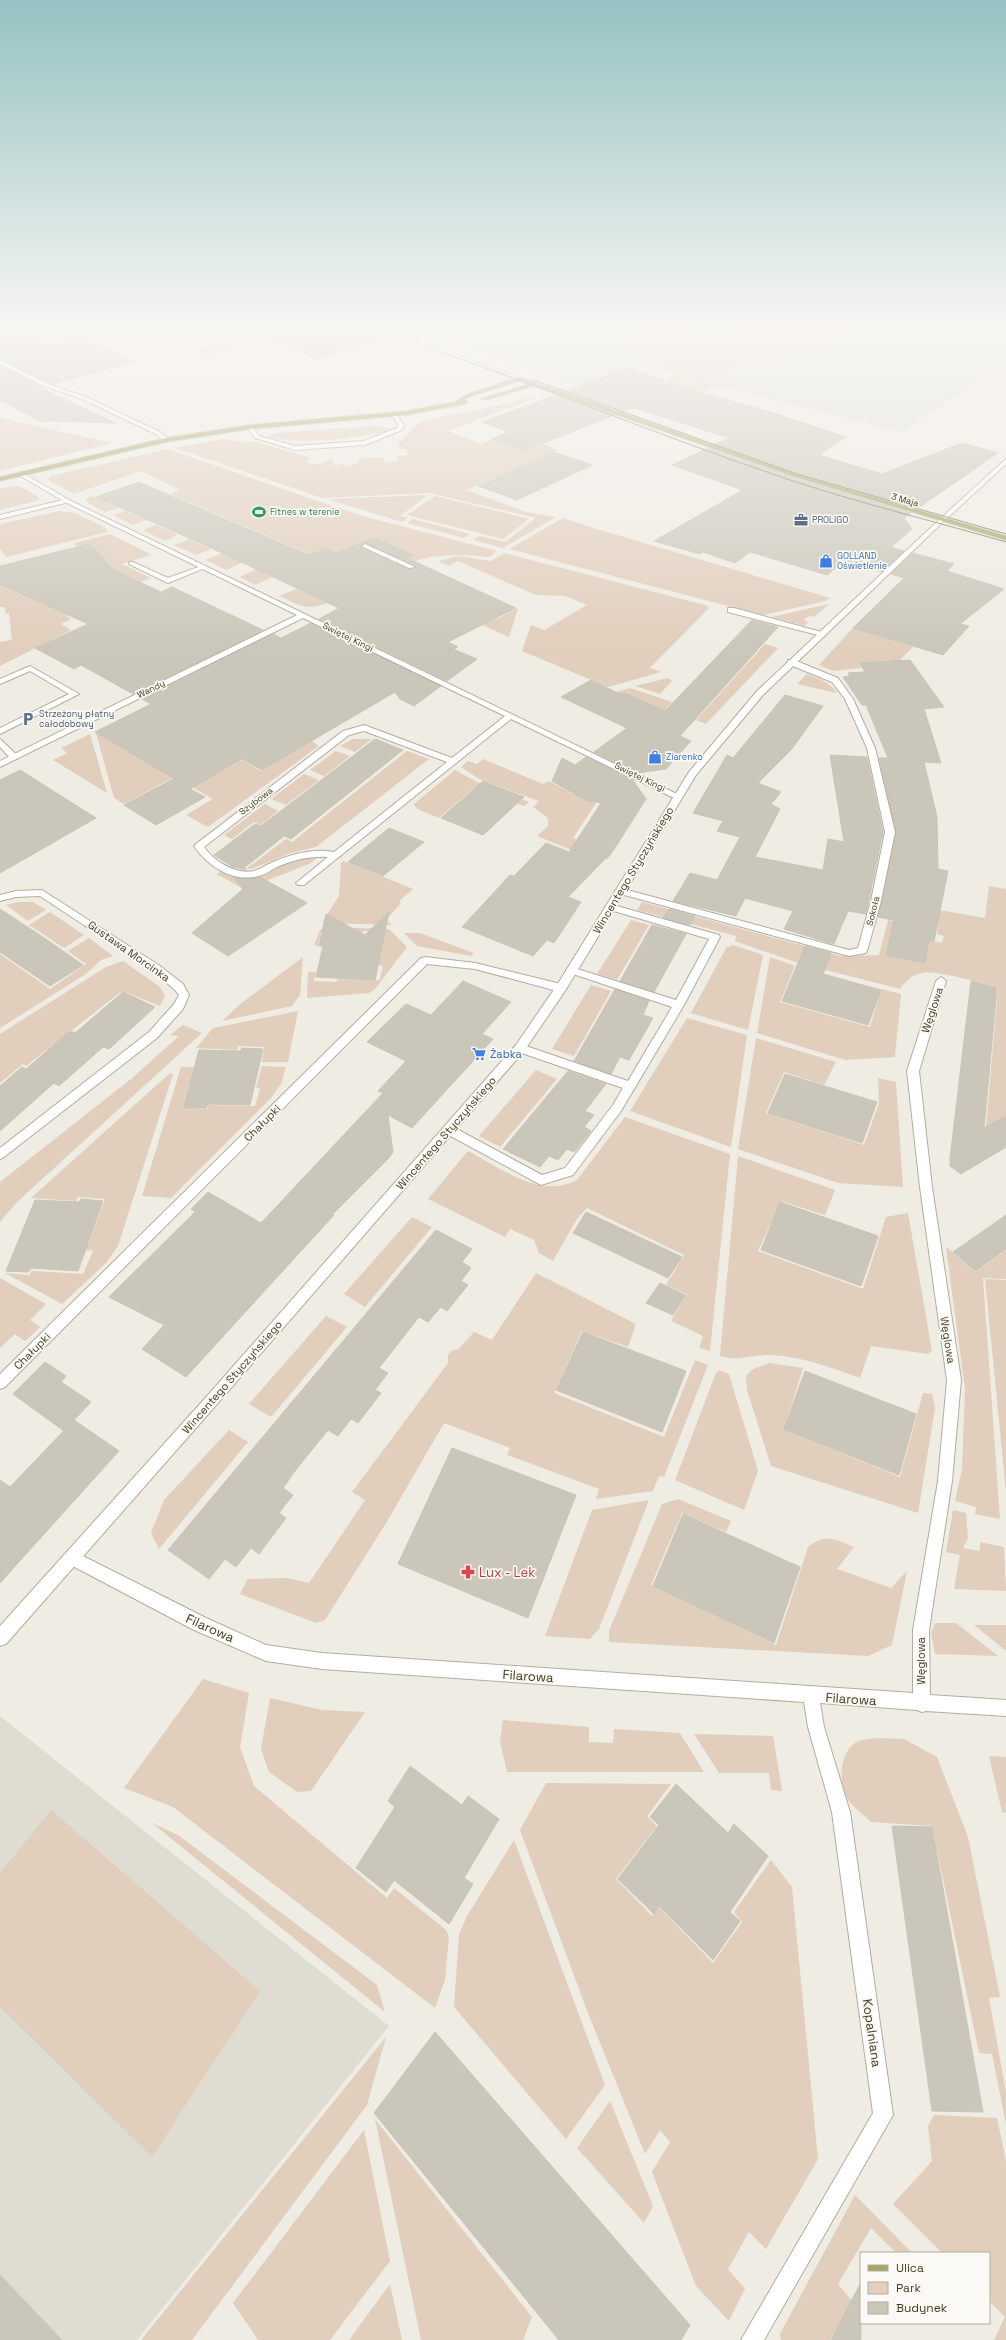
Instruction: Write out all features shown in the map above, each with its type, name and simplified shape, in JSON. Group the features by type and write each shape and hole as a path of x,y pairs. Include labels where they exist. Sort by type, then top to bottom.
{"main road":[{"path":"0,479 166,440 203,434"},
{"name":"3 Maja","path":"677,434 790,474 1006,538"}],"street":[{"path":"159,434 166,440"},
{"path":"255,434 257,437 295,448 365,444 388,434"},
{"name":"Wincentego Styczyńskiego","path":"0,1638 520,1048 561,988 694,771 750,705 791,662 1006,461"},
{"name":"Świętej Kingi","path":"21,474 67,500 203,567 678,796"},
{"path":"0,517 67,500"},
{"path":"365,546 411,566"},
{"path":"131,563 168,581 203,567"},
{"path":"730,610 821,634"},
{"name":"Wandy","path":"0,764 304,615"},
{"name":"Sokoła","path":"620,891 849,953 862,951 876,901 890,832 871,748 849,699 835,680 791,662"},
{"path":"0,682 30,668 75,694 0,731"},
{"path":"301,883 511,715"},
{"name":"Szybowa","path":"336,855 322,852 288,859 255,874 240,874 215,863 203,855 199,846 346,733 364,728 452,761"},
{"path":"0,742 14,757"},
{"name":"Gustawa Morcinka","path":"0,898 16,894 42,894 156,968 179,986 184,995 179,1006 153,1035 0,1154"},
{"path":"449,1130 541,1180 569,1172 617,1108 679,1005 715,937 610,907"},
{"name":"Chałupki","path":"0,1383 426,960 475,966 561,988"},
{"path":"571,970 679,1005"},
{"name":"Węglowa","path":"922,1704 920,1659 921,1630 945,1481 954,1380 927,1194 913,1072 941,981"},
{"path":"520,1048 630,1086"},
{"name":"Filarowa","path":"72,1558 200,1624 266,1653 322,1661 922,1704 1006,1708"},
{"name":"Kopalniana","path":"752,2340 883,2115 841,1812 816,1727 811,1696"}],"shaded area":[{"path":"0,1716 389,2026 137,2340 0,2340"}],"green space":[{"path":"0,434 73,434 112,443 0,471"},
{"path":"273,434 372,434 350,438 309,441 277,439 268,436"},
{"path":"407,434 456,434 480,444 492,439 524,451 543,444 559,450 467,490 526,512 556,517 503,548 473,540 479,536 505,542 536,518 430,493 322,498 175,448 222,439 248,443 252,441 310,458 305,462 320,465 329,459 333,460 333,465 345,464 345,467 359,463 358,459 382,457 385,462 398,461 397,456 408,455 406,449 400,450 398,442"},
{"path":"167,449 359,515 497,551 489,557 449,555 429,557 410,563 403,560 414,555 375,538 336,553 324,548 309,554 170,494 180,490 141,471 74,494 48,480 51,476"},
{"path":"20,486 38,497 40,500 0,510 0,489"},
{"path":"428,495 400,516 408,518 402,522 327,499"},
{"path":"93,496 118,508 105,512 86,502 87,498"},
{"path":"435,496 529,519 503,539 407,515"},
{"path":"59,511 75,513 106,528 107,532 6,557 0,549 0,524"},
{"path":"125,511 146,520 133,525 113,515"},
{"path":"563,518 830,598 826,601 763,615 509,549"},
{"path":"413,519 470,534 464,538 407,523"},
{"path":"156,525 178,535 165,541 143,530"},
{"path":"110,534 152,555 122,564 151,578 141,582 125,575 119,577 66,616 71,619 61,624 71,630 0,666 0,642 12,640 9,613 6,614 5,607 0,607 0,580 99,555 89,544 76,547 74,543"},
{"path":"189,539 211,549 196,555 174,545"},
{"path":"222,553 242,563 226,570 206,560"},
{"path":"504,553 705,605 709,608 650,668 661,672 608,687 522,651 531,625 544,630 587,605 565,596 536,595 458,561 449,566 438,561 458,556 491,561"},
{"path":"256,569 272,577 255,585 240,577"},
{"path":"404,577 497,619 518,608 509,637 391,584"},
{"path":"318,587 341,597 323,605 310,607 297,604 279,596 296,589 306,593"},
{"path":"829,604 814,617 809,616 804,620 808,622 805,626 771,617"},
{"path":"853,628 913,647 897,663 889,661 858,663 861,668 833,671 819,665"},
{"path":"765,644 778,648 706,724 696,720"},
{"path":"807,674 828,683 837,693 797,684"},
{"path":"668,678 672,681 660,694 635,686"},
{"path":"630,688 672,702 664,711 624,693 619,696 613,693"},
{"path":"96,733 172,778 124,804 114,798"},
{"path":"90,734 107,793 53,760 67,753 61,748"},
{"path":"353,739 372,739 355,752 340,746"},
{"path":"312,741 319,746 208,827 186,815 213,799 164,771 212,761 226,769 242,760 261,771"},
{"path":"336,751 350,756 324,776 310,770"},
{"path":"407,751 429,759 316,847 291,853 254,868 246,869 286,839 292,842"},
{"path":"483,759 543,784 549,781 573,794 578,791 598,800 573,838 613,851 608,859 598,856 596,860 537,836 548,826 548,818 533,807 539,801 479,779 461,767 468,761 477,764"},
{"path":"455,770 475,781 529,802 524,806 475,787 439,818 417,809 414,804"},
{"path":"304,774 319,780 286,805 271,799"},
{"path":"265,804 278,811 261,825 254,822 232,839 224,835"},
{"path":"319,856 311,863 268,880 250,892 216,874 224,870 251,877 290,862"},
{"path":"344,861 413,889 399,901 401,903 386,920 392,925 326,923 323,921 339,896 341,863"},
{"path":"989,886 1006,889 1006,1116 986,1127 998,988 928,972 912,977 900,989 795,962 735,941 736,936 637,910 642,902 841,956 879,955 888,920 922,927 920,938 942,943 944,936 937,934 938,927 930,925 934,909 985,918"},
{"path":"19,902 33,902 46,910 28,921 6,905"},
{"path":"50,912 84,935 64,948 29,925"},
{"path":"631,920 649,925 617,980 597,974"},
{"path":"326,927 389,929 407,947 375,989 369,993 307,998 308,972 316,972 314,981 336,982 338,979 380,980 383,966 378,965 385,932 363,931 362,934 321,932 318,946 314,945 320,930"},
{"path":"404,933 420,933 474,953 471,956 417,946"},
{"path":"89,938 113,956 101,960 86,974 0,1028 0,954 50,989 86,964 68,951"},
{"path":"733,945 763,955 748,1030 691,1013 726,948"},
{"path":"303,957 300,995 292,1006 222,1021 239,1005"},
{"path":"770,957 795,966 780,1002 870,1027 881,989 901,994 895,1057 845,1060 757,1033"},
{"path":"123,961 160,987 165,996 160,1006 122,991 26,1066 23,1064 0,1083 0,1034 106,967"},
{"path":"591,985 611,991 574,1056 552,1049"},
{"path":"298,1011 288,1062 262,1062 264,1047 238,1046 237,1050 196,1048 213,1028"},
{"path":"687,1018 747,1035 731,1147 630,1111"},
{"path":"183,1025 202,1033 16,1203 0,1222 0,1182 131,1079 179,1036 170,1035"},
{"path":"756,1038 836,1062 824,1085 784,1072 766,1113 864,1145 879,1103 878,1078 896,1082 903,1187 838,1183 738,1149"},
{"path":"262,1066 286,1067 281,1084 271,1098 171,1198 142,1196 181,1067 194,1067 182,1108 207,1109 209,1105 255,1106 260,1089 256,1087"},
{"path":"536,1070 557,1079 500,1147 479,1136"},
{"path":"170,1073 173,1074 118,1246 106,1263 62,1304 5,1273 29,1275 32,1271 83,1274 93,1251 86,1250 105,1199 77,1197 76,1201 31,1198"},
{"path":"625,1117 730,1154 710,1351 699,1348 703,1336 671,1321 686,1294 666,1285 684,1255 587,1208 577,1219 553,1261 539,1253 534,1240 510,1229 505,1237 428,1199 468,1151 507,1173 535,1184 549,1186 563,1185 577,1180"},
{"path":"738,1156 835,1190 825,1215 781,1201 758,1251 863,1289 886,1217 908,1213 932,1351 928,1354 871,1346 860,1378 816,1363 783,1356 764,1355 727,1358 720,1356"},
{"path":"412,1217 432,1227 365,1307 344,1294"},
{"path":"946,1247 975,1272 1006,1250 1006,1279 983,1278 1000,1519 975,1514 976,1507 955,1501 962,1469 965,1389"},
{"path":"536,1273 636,1324 628,1347 582,1331 554,1393 664,1437 695,1360 708,1365 664,1477 659,1476 653,1491 596,1499 599,1489 507,1455 510,1448 444,1423 388,1520 325,1620 316,1623 240,1594 248,1579 287,1578 309,1583 365,1500 352,1492 448,1363 448,1355 451,1351 459,1349 474,1332 492,1340"},
{"path":"0,1278 46,1304 30,1320 40,1327 25,1341 15,1334 0,1348"},
{"path":"985,1279 1006,1280 1006,1492"},
{"path":"326,1316 347,1327 271,1417 249,1404"},
{"path":"769,1363 803,1368 784,1429 900,1477 923,1393 932,1394 935,1408 918,1513 771,1466 747,1390 746,1376 753,1369"},
{"path":"719,1370 729,1374 758,1471 744,1510 675,1480 716,1373"},
{"path":"229,1430 248,1442 159,1549 151,1533 164,1500"},
{"path":"678,1499 731,1521 726,1532 682,1513 651,1585 776,1645 808,1547 820,1540 835,1540 854,1547 837,1569 891,1588 907,1571 892,1645 868,1656 609,1642 609,1631 662,1504"},
{"path":"649,1500 599,1629 590,1639 545,1636 592,1510"},
{"path":"953,1510 966,1513 968,1538 963,1548 980,1551 980,1542 1004,1547 1006,1591 954,1589 960,1555 946,1552"},
{"path":"935,1623 956,1623 998,1656 935,1654 931,1633"},
{"path":"974,1625 1006,1625 1006,1651"},
{"path":"203,1679 249,1693 240,1747 254,1786 387,1898 394,1888 446,1930 449,1936 445,1980 435,2008 173,1807 124,1788"},
{"path":"270,1698 322,1710 365,1712 311,1791 297,1792 269,1772 261,1749"},
{"path":"503,1720 589,1727 589,1742 613,1743 614,1729 680,1733 704,1772 507,1772 500,1742"},
{"path":"694,1734 773,1736 782,1791 771,1790 769,1773 719,1773"},
{"path":"866,1739 904,1739 937,1757 968,1837 1000,1997 989,1998 1006,2092 1006,2124 992,2054 979,2053 932,1826 871,1822 850,1802 843,1789 842,1767 846,1753 850,1747 855,1743"},
{"path":"989,1756 1006,1757 1006,1813 1002,1812"},
{"path":"546,1783 671,1784 647,1816 657,1826 616,1879 652,1916 659,1907 713,1963 742,1922 734,1912 771,1860 792,1887 818,2159 766,2249 749,2232 728,2269 745,2289 729,2321 696,2286 652,2172 670,2142 660,2130 645,2154 586,2008 520,1830"},
{"path":"51,1810 260,1991 152,2157 0,2007 0,1873"},
{"path":"152,1823 178,1835 377,1985 385,2012"},
{"path":"514,1840 605,2085 566,2139 454,2007 459,1934 467,1916"},
{"path":"386,2037 367,2105 192,2340 141,2340"},
{"path":"610,2101 653,2206 644,2223 577,2148"},
{"path":"934,2115 997,2118 1006,2161 1006,2340 994,2340 1005,2317 990,2302 990,2252 941,2252 893,2204 932,2161 928,2126"},
{"path":"375,2119 532,2317 523,2340 421,2340"},
{"path":"364,2130 390,2261 330,2340 258,2340 233,2303"},
{"path":"855,2195 911,2252 895,2252 871,2228 838,2284 852,2301 830,2340 781,2340 780,2334"},
{"path":"390,2284 402,2340 349,2340"}],"building":[{"path":"503,434 566,434 524,451 491,439"},
{"path":"717,434 838,434 846,437 819,455 882,474 962,443 998,453 918,508 799,474 716,444 729,438"},
{"path":"708,448 795,478 911,513 904,518 912,529 891,547 904,551 882,572 844,561 827,575 750,552 735,563 703,552 700,554 654,541 743,490 672,465"},
{"path":"554,452 592,465 517,500 478,486"},
{"path":"139,482 309,555 325,548 335,553 375,538 414,555 407,558 516,608 448,642 458,647 453,649 477,659 447,681 319,619 339,608 209,547 96,497","holes":["366,543 414,565 416,568 408,569 362,548 361,546"]},
{"path":"89,544 114,570 161,592 172,587 263,630 133,694 81,665 74,669 35,648 88,624 0,584 0,566"},
{"path":"913,553 954,564 947,571 1004,589 960,624 969,626 943,655 853,628 904,578 891,574"},
{"path":"752,620 778,627 680,736 691,741 666,769 637,773 594,752 627,728 561,697 591,680 622,695 624,693 665,711"},
{"path":"311,623 441,686 414,706 400,699 395,692 262,770 242,759 190,789 205,797 156,825 124,805 173,779 186,786 95,732 151,704 142,699 273,634 281,638"},
{"path":"910,660 944,707 924,709 941,763 924,762 937,817 938,869 948,871 934,941 929,940 925,963 886,955 894,920 878,917 896,832 879,758 888,758 866,705 862,705 843,677 850,676 848,673 865,672 859,663"},
{"path":"785,695 823,706 791,750 758,783 781,792 771,804 780,809 755,857 823,870 828,839 844,842 830,755 867,757 883,832 866,914 848,911 834,944 784,929 793,911 745,898 736,916 673,901 690,873 717,880 740,837 717,831 723,821 693,813 727,755 733,758"},
{"path":"375,739 403,750 291,839 284,836 244,868 247,870 233,867 214,855 255,824 266,828 261,826"},
{"path":"586,757 632,779 646,799 613,851 568,897 581,902 554,943 547,940 533,956 462,927 510,875 514,876 546,843 569,852 601,803 585,800 552,781 562,758 575,765"},
{"path":"20,770 96,818 0,873 0,780"},
{"path":"483,781 524,797 483,835 441,818"},
{"path":"389,828 424,842 383,876 348,862"},
{"path":"260,877 307,903 228,956 192,933 243,889 234,878 245,879"},
{"path":"0,909 83,965 50,986 0,952"},
{"path":"669,909 695,916 690,925 663,918"},
{"path":"389,912 375,980 316,977 323,946 319,946 326,914 365,935"},
{"path":"652,925 686,934 654,992 620,981"},
{"path":"805,946 831,953 823,974 881,990 868,1025 782,1001"},
{"path":"463,981 511,1002 482,1034 493,1039 412,1128 388,1115 393,1152 388,1159 332,1215 334,1215 186,1377 142,1349 164,1325 109,1297 195,1212 191,1209 208,1192 261,1223 383,1093 378,1091 406,1061 367,1042 406,1004 431,1015"},
{"path":"971,981 997,988 984,1128 1006,1116 1006,1147 961,1174 950,1166 950,1159"},
{"path":"615,989 649,1001 643,1015 653,1018 629,1060 620,1057 611,1074 574,1061"},
{"path":"123,992 155,1007 109,1049 103,1047 59,1086 54,1083 0,1131 0,1086 22,1067 26,1069 70,1031 75,1033"},
{"path":"242,1048 263,1049 250,1105 208,1104 206,1108 183,1108 199,1050 240,1051"},
{"path":"568,1071 606,1084 585,1111 594,1115 584,1127 591,1131 574,1152 567,1149 558,1160 549,1156 540,1167 503,1149"},
{"path":"785,1074 877,1102 862,1143 768,1113"},
{"path":"81,1199 103,1201 78,1271 32,1268 28,1272 6,1271 35,1200 79,1202"},
{"path":"780,1202 878,1236 861,1286 761,1250"},
{"path":"586,1212 682,1257 668,1278 573,1233"},
{"path":"1006,1215 1006,1249 975,1271 953,1252"},
{"path":"436,1230 472,1249 462,1262 471,1268 461,1281 468,1285 447,1311 441,1307 428,1322 419,1317 379,1368 388,1373 375,1390 381,1393 358,1423 351,1419 338,1436 328,1430 295,1471 283,1488 293,1495 279,1513 286,1518 259,1554 251,1548 236,1567 225,1559 209,1579 168,1550"},
{"path":"660,1283 685,1295 673,1315 646,1303"},
{"path":"583,1332 686,1371 662,1432 556,1390"},
{"path":"45,1362 66,1376 61,1382 91,1402 64,1431 13,1394"},
{"path":"805,1371 916,1414 899,1475 784,1429"},
{"path":"74,1420 119,1451 0,1583 0,1480 10,1487"},
{"path":"452,1448 576,1495 528,1618 398,1564"},
{"path":"683,1514 800,1567 774,1643 653,1586"},
{"path":"410,1766 462,1805 468,1796 499,1819 464,1878 473,1884 449,1924 394,1880 386,1892 356,1868 395,1807 388,1801"},
{"path":"676,1784 728,1833 734,1824 768,1856 730,1912 740,1921 713,1960 659,1906 654,1914 618,1879 659,1825 650,1817"},
{"path":"892,1826 932,1827 983,2112 932,2111"},
{"path":"435,2032 690,2325 681,2340 559,2340 374,2113"},
{"path":"0,2275 62,2340 0,2340"},
{"path":"860,2284 861,2340 831,2340"}],"tram line":[{"path":"663,434 734,461 814,488 1006,542"},
{"path":"686,434 797,474 1006,534"}],"place":[{"name":"Fitnes w terenie","path":"259,512"},
{"name":"PROLIGO","path":"801,520"},
{"name":"GOLLAND Oświetlenie","path":"826,561"},
{"name":"Strzeżony płatny całodobowy","path":"28,719"},
{"name":"Ziarenko","path":"655,757"},
{"name":"Żabka","path":"479,1054"},
{"name":"Lux - Lek","path":"468,1572"}]}
